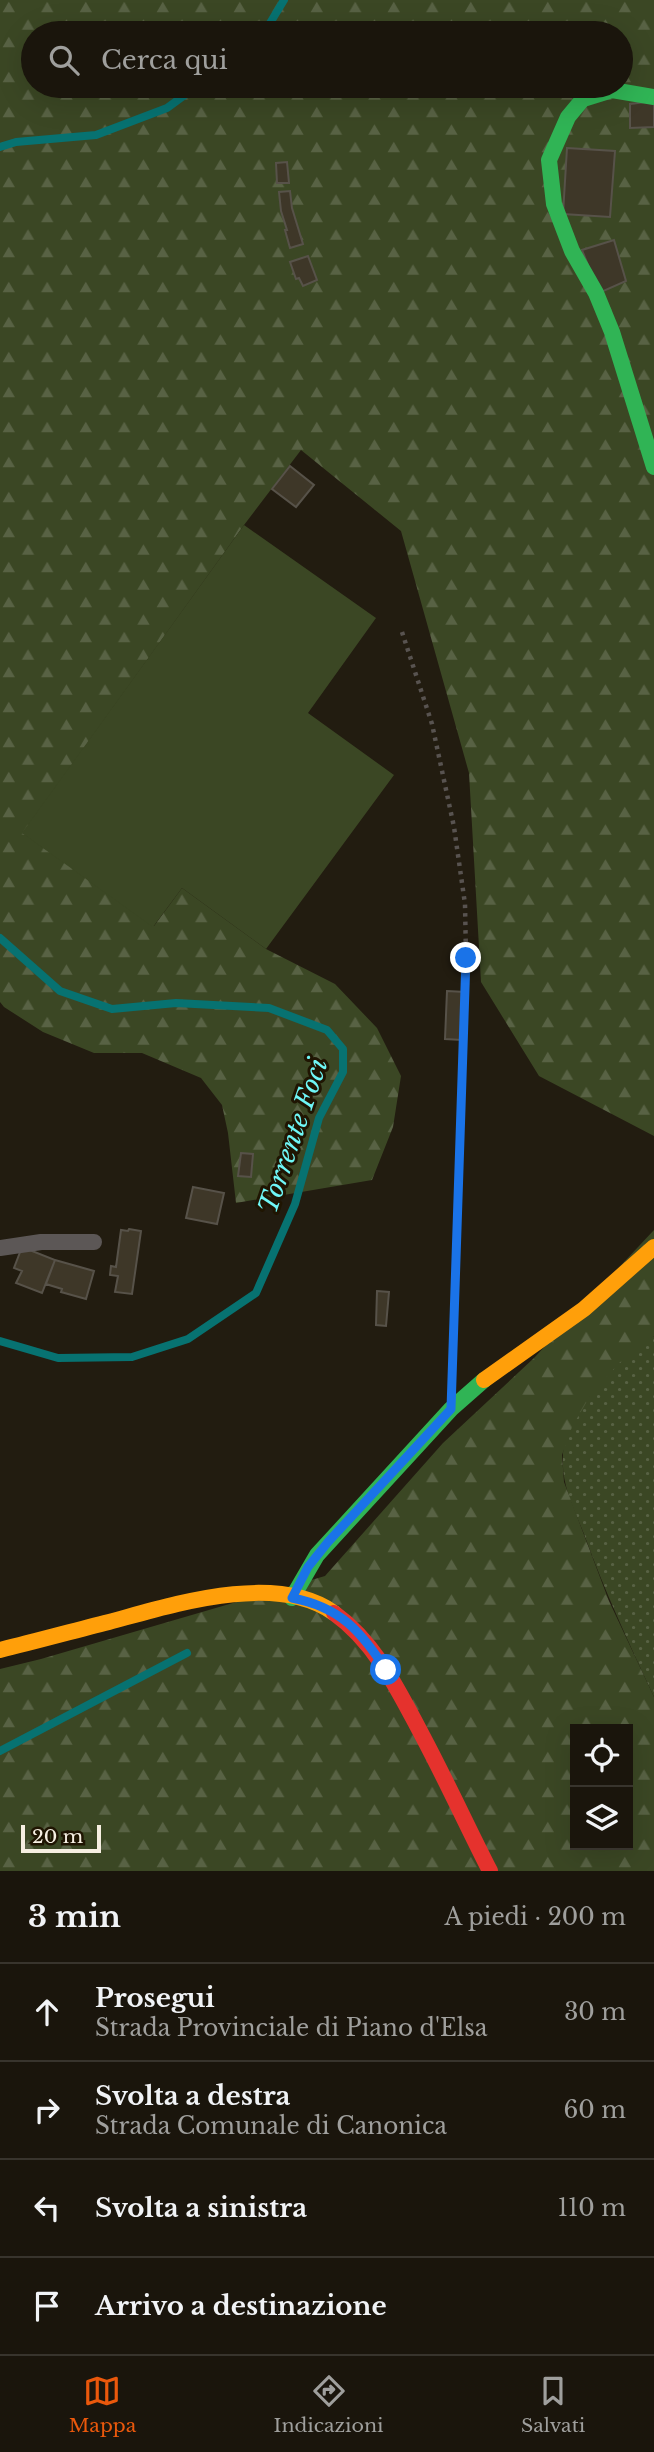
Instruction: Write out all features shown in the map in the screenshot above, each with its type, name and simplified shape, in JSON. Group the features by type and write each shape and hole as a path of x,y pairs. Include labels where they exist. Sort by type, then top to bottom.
{"street":[{"path":"633,94 654,97"},
{"path":"586,98 568,117 549,159 554,204 572,251 596,293 612,332 654,467"},
{"path":"292,1598 308,1567 328,1542 451,1409 492,1373 584,1309 654,1247"},
{"path":"0,1650 230,1594 263,1594 320,1605 353,1626 371,1647 427,1744 490,1871"}],"lane":[{"path":"0,1248 63,1240 94,1242"}],"path":[{"path":"402,632 432,723 454,827 465,904 466,971 452,1368"}],"green space":[{"path":"0,0 654,0 654,1136 539,1076 481,982 469,773 401,531 301,450 23,833 154,926 182,888 266,949 335,984 377,1028 401,1076 393,1127 372,1180 236,1203 222,1105 201,1078 142,1053 94,1053 43,1032 0,1002"},
{"path":"244,525 376,618 308,713 394,775 266,949 182,888 153,927 22,833"},
{"path":"654,1230 654,1336 619,1363 590,1396 572,1427 562,1455 564,1482 609,1601 654,1697 654,1871 0,1871 0,1669 325,1576 443,1443 534,1358"},
{"path":"654,1336 654,1697 600,1576 569,1496 563,1457 566,1441 583,1405 610,1371"}],"building":[{"path":"654,101 654,127 630,128 630,104"},
{"path":"567,148 615,151 610,217 563,214"},
{"path":"287,162 289,183 277,183 276,163"},
{"path":"290,191 292,208 303,244 290,248 279,192"},
{"path":"614,240 626,281 599,293 582,250"},
{"path":"308,256 317,280 303,286 299,278 296,279 290,262"},
{"path":"290,466 314,485 296,507 272,489"},
{"path":"447,991 465,992 462,1040 445,1039"},
{"path":"241,1153 253,1154 251,1177 238,1176"},
{"path":"193,1187 224,1193 217,1224 186,1218"},
{"path":"121,1230 141,1231 132,1294 115,1292 118,1276 110,1275 111,1266 116,1267"},
{"path":"22,1247 55,1260 42,1293 16,1283 22,1271 14,1268"},
{"path":"55,1260 94,1271 86,1299 61,1292 62,1289 46,1284"},
{"path":"377,1291 389,1292 386,1326 376,1325"}],"waterway":[{"name":"Torrente Foci","path":"271,21 284,0"},
{"name":"Torrente Foci","path":"0,147 16,142 96,135 167,108 181,98"},
{"name":"Torrente Foci","path":"0,938 60,991 112,1009 176,1003 269,1008 327,1030 343,1049 343,1072 319,1118 295,1204 256,1293 188,1339 132,1357 58,1358 0,1341"},
{"path":"0,1751 187,1653"}],"traffic: fast":[{"path":"633,94 654,97"},
{"path":"586,98 568,117 549,160 554,204 572,251 596,293 612,332 654,467"},
{"path":"292,1598 317,1555 451,1409 484,1380"}],"traffic: slow":[{"path":"484,1380 584,1309 654,1247"},
{"path":"0,1650 223,1595 283,1594 310,1601 334,1613"}],"traffic: jam":[{"path":"334,1613 362,1638 385,1668 431,1752 490,1871"}],"route":[{"path":"386,1670 371,1647 353,1626 338,1614 320,1605 292,1598 317,1555 451,1409 466,958"}]}
